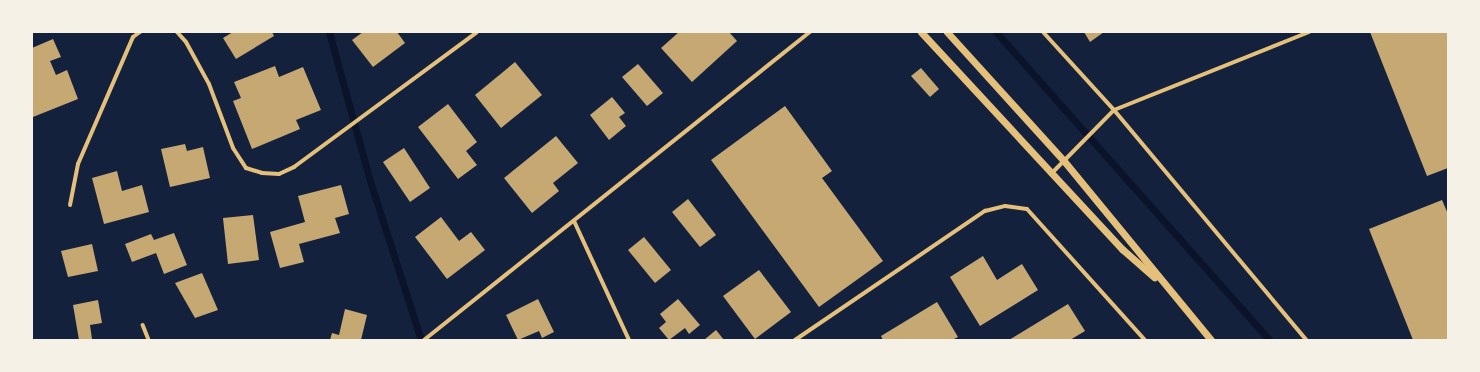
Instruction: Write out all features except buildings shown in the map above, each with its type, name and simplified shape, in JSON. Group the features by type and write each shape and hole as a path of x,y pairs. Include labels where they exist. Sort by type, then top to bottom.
{"street":[{"path":"70,205 78,164 133,36 140,32"},
{"path":"177,32 186,42 209,84 233,148 246,168 262,173 279,174 294,167 477,32"},
{"path":"424,340 810,32"},
{"path":"921,32 1122,249 1170,290"},
{"path":"947,32 1064,161 1211,340"},
{"path":"1043,32 1114,110 1306,340"},
{"path":"1297,32 1300,37"},
{"path":"1051,174 1114,110 1300,37 1309,32"},
{"path":"795,340 985,211 1005,206 1027,209 1145,340"},
{"path":"574,221 629,340"},
{"path":"143,325 148,340"}],"waterway":[{"path":"329,32 371,184 421,340"},
{"path":"996,32 1269,340"}]}
